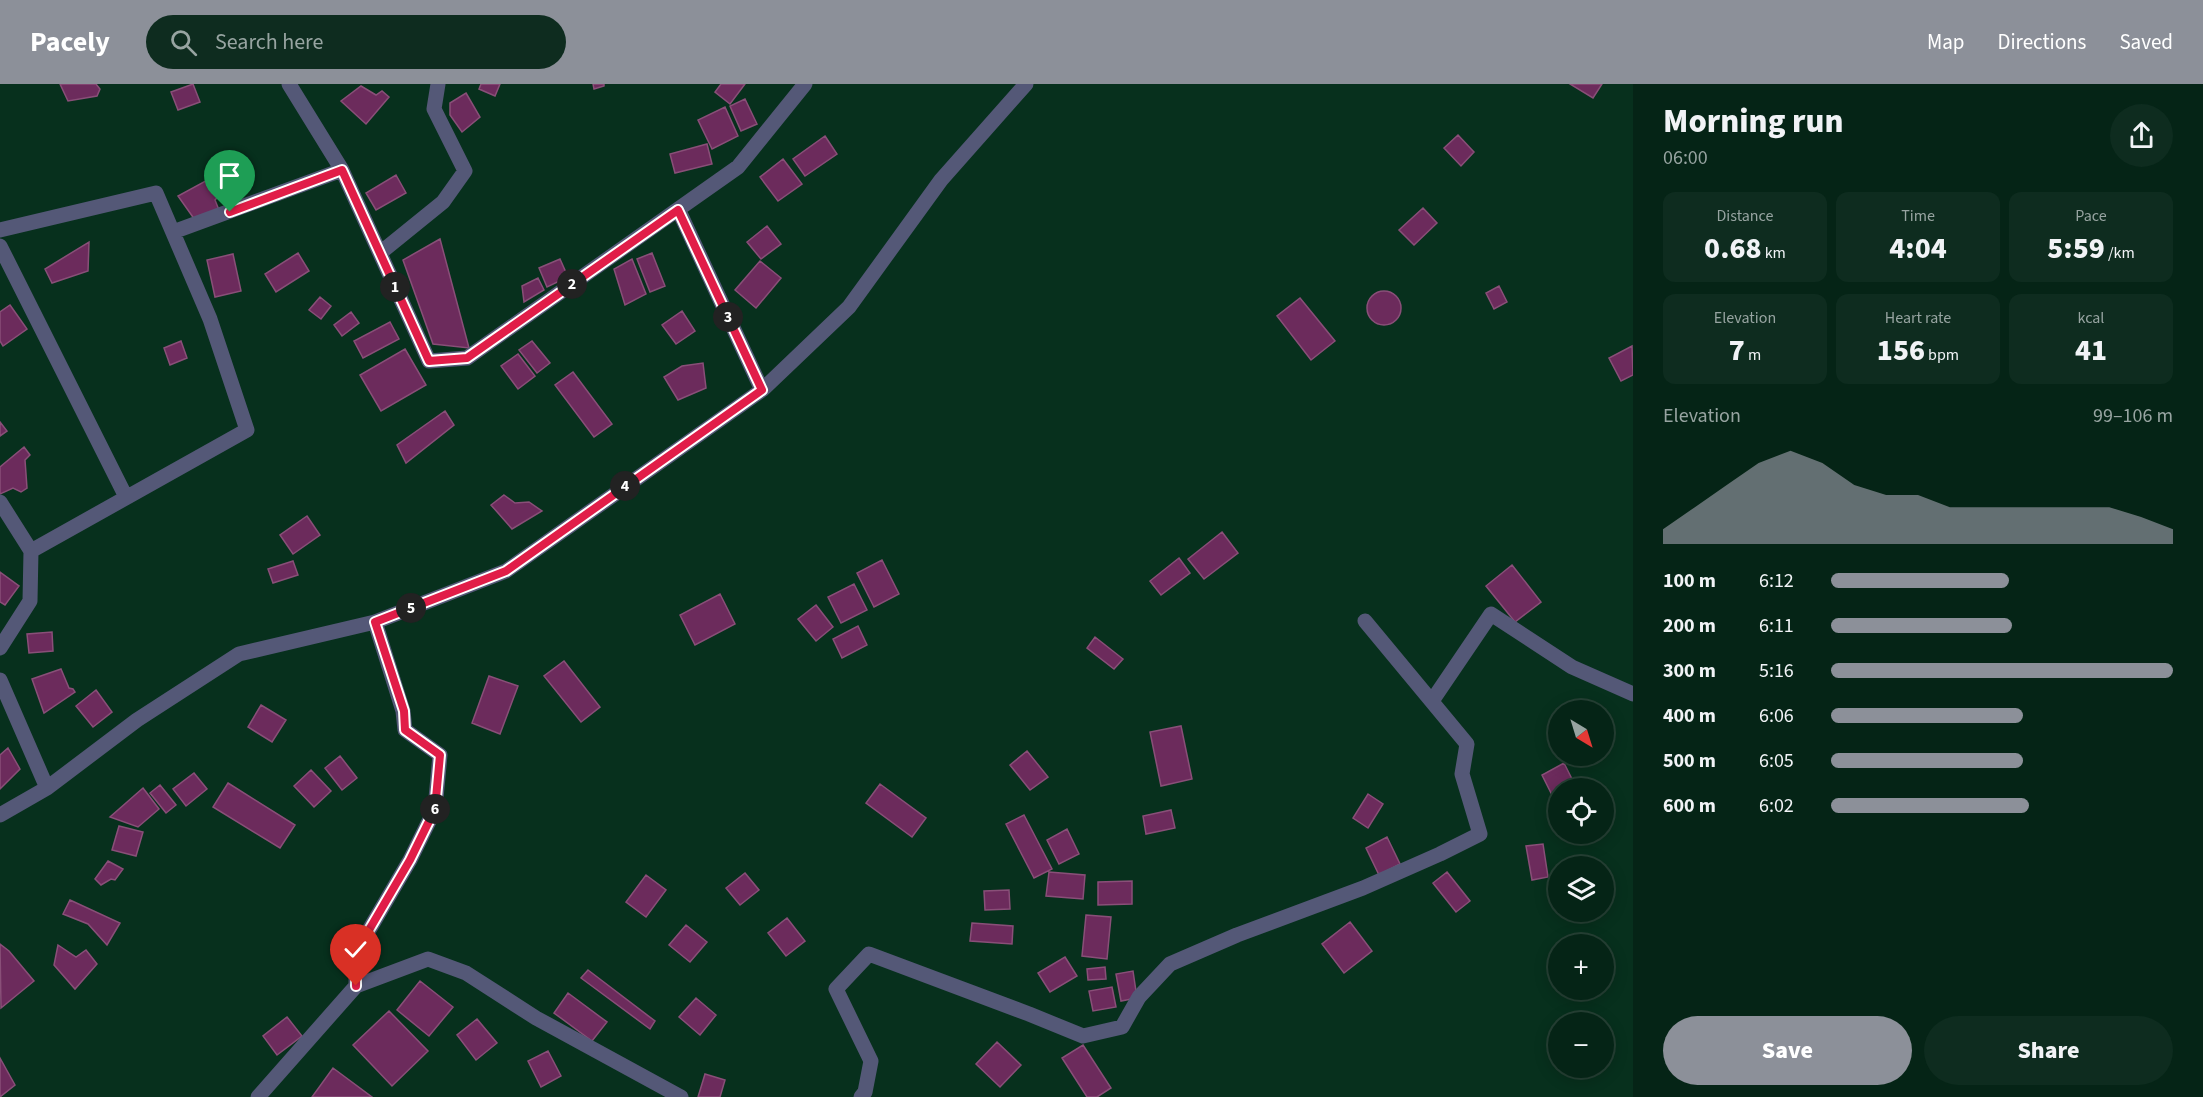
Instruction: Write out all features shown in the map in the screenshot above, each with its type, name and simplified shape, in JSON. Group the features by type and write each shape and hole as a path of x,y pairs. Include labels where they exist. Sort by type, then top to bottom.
{"street":[{"path":"289,84 342,170 429,361 467,358 738,167 805,84"},
{"path":"380,253 443,202 465,171 434,110 438,84"},
{"path":"0,815 47,788 137,720 239,654 375,622 506,571 762,390 849,307 941,180 1026,84"},
{"path":"173,232 342,170"},
{"path":"0,230 156,193 210,320 248,429 31,551"},
{"path":"678,210 762,390"},
{"path":"0,246 126,497"},
{"path":"0,502 31,551 30,601 0,648"},
{"path":"1432,701 1491,614 1572,667 1633,694"},
{"path":"861,1097 865,1092 871,1061 836,989 869,954 1083,1036 1122,1028 1139,997 1170,964 1237,934 1363,888 1440,855 1480,834 1462,774 1467,744 1365,621"},
{"path":"356,986 356,959 369,930 410,860 435,809 440,755 405,730 404,711 375,622"},
{"path":"0,680 47,788"},
{"path":"258,1097 356,986 428,959 466,973 536,1018 681,1097"}],"building":[{"path":"60,84 96,84 100,89 97,96 68,101"},
{"path":"193,84 200,102 178,110 171,92"},
{"path":"481,84 500,84 495,96 479,89"},
{"path":"593,84 604,84 604,86 594,89"},
{"path":"721,84 745,84 730,104 715,92"},
{"path":"1570,84 1602,84 1593,98"},
{"path":"361,86 376,95 382,91 389,97 366,124 341,101"},
{"path":"466,93 480,117 462,132 450,115 450,103"},
{"path":"745,99 757,124 741,131 730,106"},
{"path":"725,107 738,136 712,149 698,120"},
{"path":"1458,135 1474,152 1461,166 1444,148"},
{"path":"825,136 837,154 805,176 793,159"},
{"path":"707,144 712,164 675,173 670,154"},
{"path":"783,159 802,184 778,201 760,177"},
{"path":"222,172 226,188 215,200 219,210 195,220 178,196"},
{"path":"396,175 406,193 376,210 366,193"},
{"path":"1423,208 1437,223 1414,245 1399,230"},
{"path":"767,226 781,244 761,259 747,242"},
{"path":"440,239 469,348 433,344 403,260"},
{"path":"89,242 88,271 52,283 45,269"},
{"path":"298,253 309,271 276,292 265,274"},
{"path":"652,253 665,286 650,292 637,259"},
{"path":"233,254 241,291 215,297 207,260"},
{"path":"560,259 568,277 547,287 539,268"},
{"path":"632,259 646,294 625,305 614,269"},
{"path":"760,261 781,278 756,308 735,290"},
{"path":"538,278 544,290 524,302 522,286"},
{"path":"1499,286 1507,302 1494,309 1486,293"},
{"path":"1384,291 1396,296 1401,308 1396,320 1384,325 1372,320 1367,308 1372,296"},
{"path":"320,297 331,306 321,319 309,310"},
{"path":"1300,298 1335,341 1311,360 1277,316"},
{"path":"10,305 27,329 3,346 0,341 0,312"},
{"path":"682,311 695,331 676,344 662,325"},
{"path":"351,312 359,323 342,336 334,325"},
{"path":"390,322 399,339 363,358 354,341"},
{"path":"181,341 187,358 170,365 164,348"},
{"path":"532,341 550,363 537,373 519,350"},
{"path":"1632,346 1633,375 1621,381 1609,358"},
{"path":"405,349 426,385 381,411 360,375"},
{"path":"518,354 535,376 518,389 501,366"},
{"path":"703,363 706,388 678,400 664,377 682,366"},
{"path":"573,372 612,424 594,437 555,385"},
{"path":"445,411 454,425 406,463 397,445"},
{"path":"0,422 7,431 0,436"},
{"path":"24,447 30,455 25,460 27,488 21,492 13,488 0,494 0,467"},
{"path":"504,495 515,503 529,502 542,511 512,529 491,505"},
{"path":"307,516 320,535 293,554 280,535"},
{"path":"1222,532 1238,553 1204,579 1188,559"},
{"path":"1179,558 1190,573 1161,595 1150,581"},
{"path":"882,560 899,594 874,607 857,573"},
{"path":"293,561 298,575 273,583 268,569"},
{"path":"1512,565 1541,602 1515,622 1486,586"},
{"path":"0,572 19,586 5,605 0,602"},
{"path":"854,584 867,610 841,623 828,597"},
{"path":"720,594 735,624 695,645 680,615"},
{"path":"816,605 833,627 816,641 798,619"},
{"path":"858,626 867,645 842,658 833,639"},
{"path":"52,632 53,651 29,653 27,634"},
{"path":"1095,637 1123,659 1114,669 1087,648"},
{"path":"564,661 600,707 581,722 544,676"},
{"path":"61,669 69,688 75,692 44,713 32,679"},
{"path":"489,676 518,686 500,734 472,723"},
{"path":"96,690 112,712 93,727 76,706"},
{"path":"261,705 286,720 272,742 248,727"},
{"path":"1181,726 1192,779 1161,786 1150,732"},
{"path":"8,748 20,769 0,789 0,755"},
{"path":"1027,751 1048,777 1030,790 1010,765"},
{"path":"340,756 357,778 342,790 325,768"},
{"path":"1558,766 1566,766 1572,778 1548,778 1548,787 1542,775"},
{"path":"311,770 331,791 314,807 294,786"},
{"path":"194,773 207,789 186,806 173,789"},
{"path":"228,783 295,825 280,848 213,807"},
{"path":"880,784 926,818 912,837 866,803"},
{"path":"160,785 176,805 166,813 150,793"},
{"path":"143,788 159,809 138,827 110,817"},
{"path":"1368,794 1383,804 1368,828 1353,818"},
{"path":"1171,810 1175,828 1146,834 1143,816"},
{"path":"1024,815 1052,869 1034,878 1006,824"},
{"path":"119,826 143,832 136,856 112,850"},
{"path":"1067,829 1079,854 1059,864 1047,840"},
{"path":"1387,837 1400,864 1379,875 1366,848"},
{"path":"1543,844 1548,877 1532,880 1526,846"},
{"path":"108,861 123,869 115,880 111,879 101,885 95,879"},
{"path":"1049,872 1085,875 1083,899 1046,896"},
{"path":"1447,872 1470,901 1456,912 1433,883"},
{"path":"745,873 759,890 740,905 726,888"},
{"path":"646,875 666,890 646,917 626,902"},
{"path":"1132,881 1132,904 1098,905 1098,882"},
{"path":"1009,890 1010,909 985,910 984,891"},
{"path":"70,900 120,923 107,945 88,924 63,914"},
{"path":"1086,915 1111,917 1107,959 1082,956"},
{"path":"787,918 805,941 786,956 768,933"},
{"path":"1350,922 1372,951 1344,973 1322,944"},
{"path":"972,923 1013,926 1012,944 970,941"},
{"path":"686,925 707,942 690,962 669,945"},
{"path":"0,944 9,951 34,981 1,1008"},
{"path":"58,945 76,957 86,950 97,964 75,989 54,965"},
{"path":"1065,957 1077,976 1050,992 1038,973"},
{"path":"1105,967 1106,979 1088,980 1087,969"},
{"path":"588,970 655,1021 650,1029 581,978"},
{"path":"1133,971 1137,998 1121,1001 1116,974"},
{"path":"420,981 453,1007 429,1036 397,1010"},
{"path":"1112,987 1116,1007 1093,1011 1089,991"},
{"path":"568,993 607,1022 592,1041 554,1013"},
{"path":"696,998 716,1015 700,1035 679,1017"},
{"path":"389,1011 428,1051 392,1086 353,1045"},
{"path":"287,1017 302,1036 277,1055 263,1036"},
{"path":"477,1019 497,1043 476,1060 457,1035"},
{"path":"997,1042 1021,1065 1000,1087 976,1064"},
{"path":"1083,1045 1111,1088 1097,1097 1087,1097 1062,1058"},
{"path":"548,1051 561,1076 541,1087 528,1061"},
{"path":"0,1058 15,1085 0,1097"},
{"path":"333,1068 372,1097 312,1097"},
{"path":"705,1074 725,1080 720,1097 698,1097"}],"route":[{"path":"230,212 342,170 429,361 467,358 678,210 762,390 506,571 375,622 404,711 405,730 440,755 435,809 410,860 369,930 356,959 356,986"}]}
